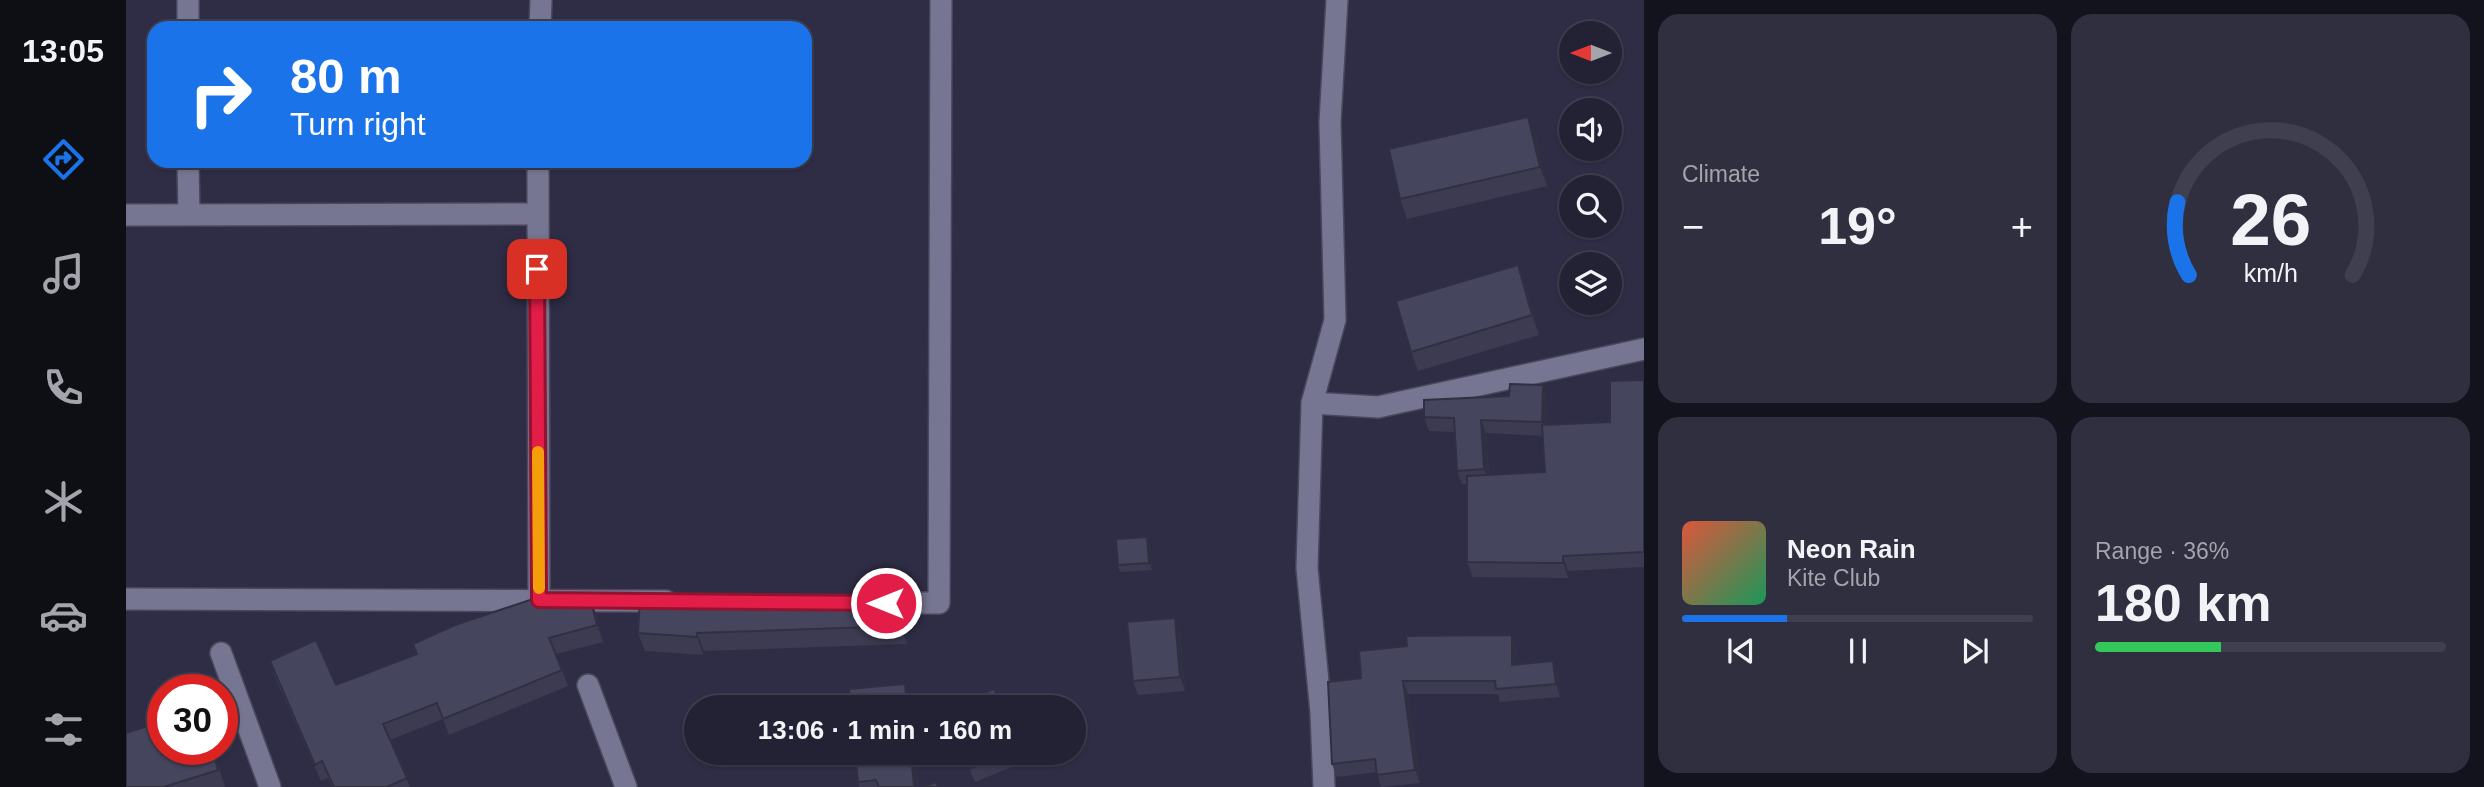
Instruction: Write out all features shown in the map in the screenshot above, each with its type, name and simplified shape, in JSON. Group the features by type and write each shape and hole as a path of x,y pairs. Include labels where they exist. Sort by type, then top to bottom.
{"street":[{"path":"188,0 188,21"},
{"path":"540,21 541,0"},
{"path":"843,603 939,603 941,0"},
{"path":"1324,787 1321,713 1307,568 1312,403 1335,320 1330,122 1337,0"},
{"path":"188,168 189,215"},
{"path":"538,168 539,600"},
{"path":"126,215 537,214"},
{"path":"1312,403 1378,407 1644,349"},
{"path":"126,598 691,602"},
{"path":"221,653 270,787"},
{"path":"588,685 626,787"}],"building":[{"path":"1528,117 1540,167 1400,199 1389,149"},
{"path":"1518,265 1532,315 1411,352 1396,301"},
{"path":"1644,380 1644,552 1563,556 1563,563 1467,562 1467,476 1545,472 1542,425 1610,422 1610,381"},
{"path":"1510,384 1543,385 1542,422 1481,420 1484,469 1457,471 1454,418 1424,417 1424,400 1509,396"},
{"path":"1147,537 1149,563 1118,565 1116,539"},
{"path":"640,597 897,598 900,626 697,633 697,637 638,633"},
{"path":"536,598 546,598 547,602 563,598 590,598 597,625 549,638 562,670 443,719 437,703 383,724 407,778 387,787 334,787 322,761 315,765 270,661 316,640 336,685 417,654 413,644 455,625"},
{"path":"1175,618 1180,677 1133,681 1127,622"},
{"path":"1512,635 1512,665 1553,661 1556,684 1496,689 1495,681 1403,681 1415,770 1377,775 1375,759 1332,764 1328,682 1361,678 1359,651 1407,646 1406,636"},
{"path":"905,684 906,695 850,695 849,689"},
{"path":"994,689 996,695 980,695"},
{"path":"147,726 147,765 217,765 218,770 164,787 126,787 126,733"},
{"path":"856,765 912,765 914,787 879,787 876,780 858,782"},
{"path":"936,782 938,787 924,787"}],"slow traffic":[{"path":"538,452 539,588"}],"route":[{"path":"537,269 539,600 886,603"}]}
